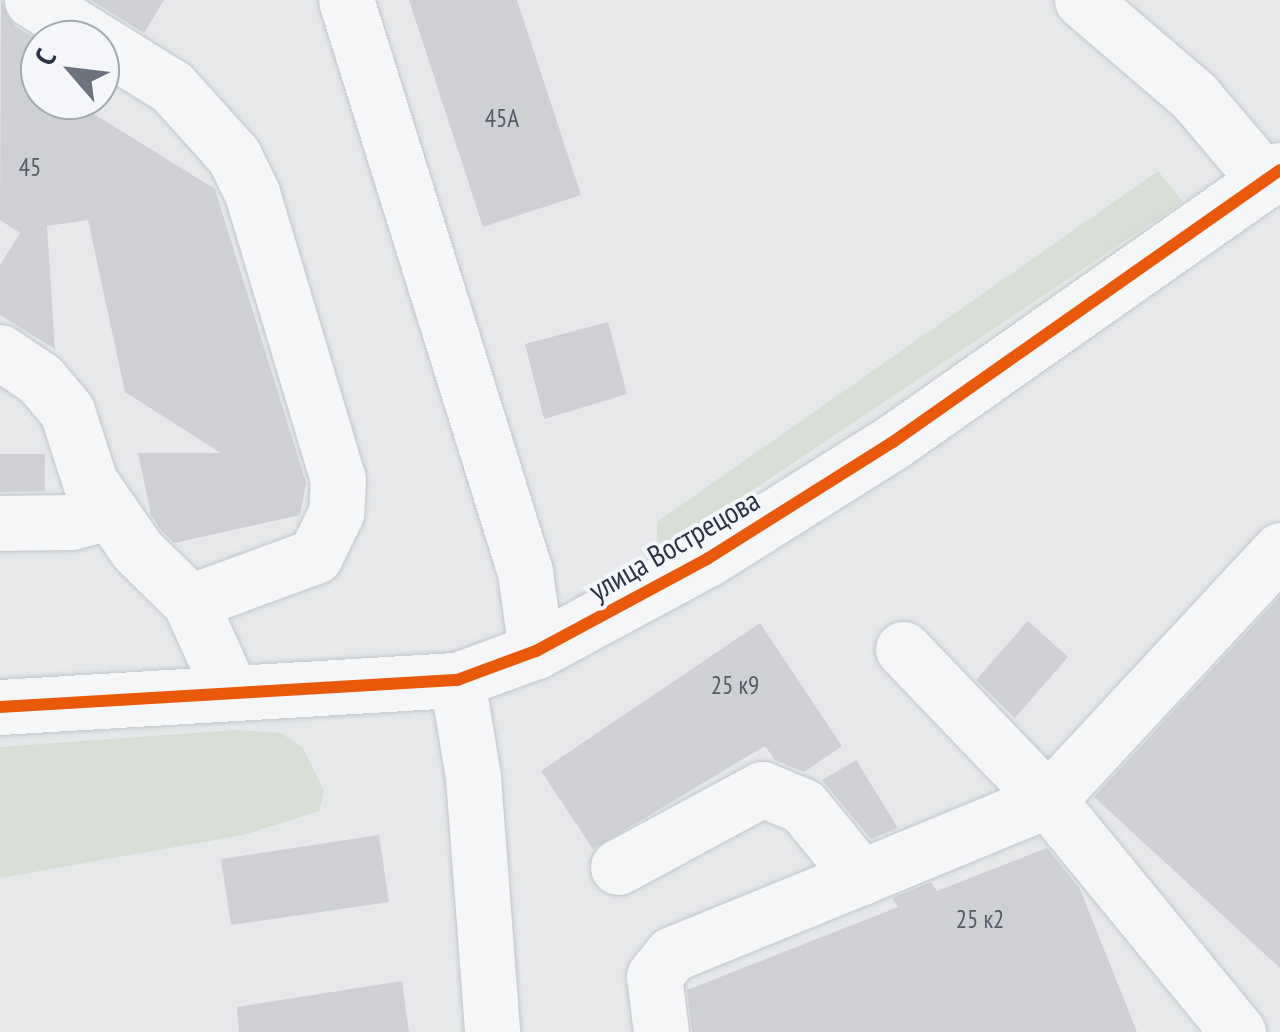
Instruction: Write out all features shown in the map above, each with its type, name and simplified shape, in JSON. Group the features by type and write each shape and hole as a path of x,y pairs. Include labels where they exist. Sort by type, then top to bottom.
{"street":[{"path":"32,0 172,86 234,156 252,193 338,478 336,513 315,556 190,602"},
{"path":"346,0 525,572 536,651"},
{"path":"1082,0 1194,96 1273,175"},
{"name":"улица Вострецова","path":"0,707 457,680 536,651 707,560 878,452 1273,175"},
{"path":"0,352 40,379 66,411 90,482 137,550 190,602 231,693"},
{"path":"0,524 70,522 109,512"},
{"path":"662,1032 654,976 672,954 1048,800 1280,550"},
{"path":"903,650 1048,800 1238,1032"},
{"path":"457,680 473,777 492,1032"},
{"path":"618,866 762,789 804,806 861,876"}],"shaded area":[{"path":"1158,171 1183,202 657,554 657,522"},
{"path":"235,730 281,733 303,748 324,791 319,811 243,835 0,878 0,747"}],"building":[{"path":"1,0 20,29 20,120 104,120 215,189 306,483 300,515 174,543 151,515 138,453 221,453 125,392 88,220 47,226 55,349 0,315 0,265 20,233 0,220"},
{"path":"91,0 164,0 144,33"},
{"path":"409,0 517,0 581,195 483,227"},
{"path":"608,322 627,394 544,419 525,344"},
{"path":"0,454 45,454 45,491 0,492"},
{"path":"1280,596 1280,968 1094,797"},
{"path":"1028,621 1068,657 1015,718 976,680"},
{"path":"760,623 842,746 804,772 775,760 765,746 593,849 541,771"},
{"path":"856,760 898,828 871,839 822,780"},
{"path":"379,835 389,902 231,925 221,859"},
{"path":"1047,848 1080,889 1137,1032 692,1032 687,990 898,907 892,898 931,882 937,891"},
{"path":"402,981 409,1032 239,1032 237,1007"}],"cycle path":[{"path":"0,707 457,680 536,651 707,559 893,442 1280,170"}]}
